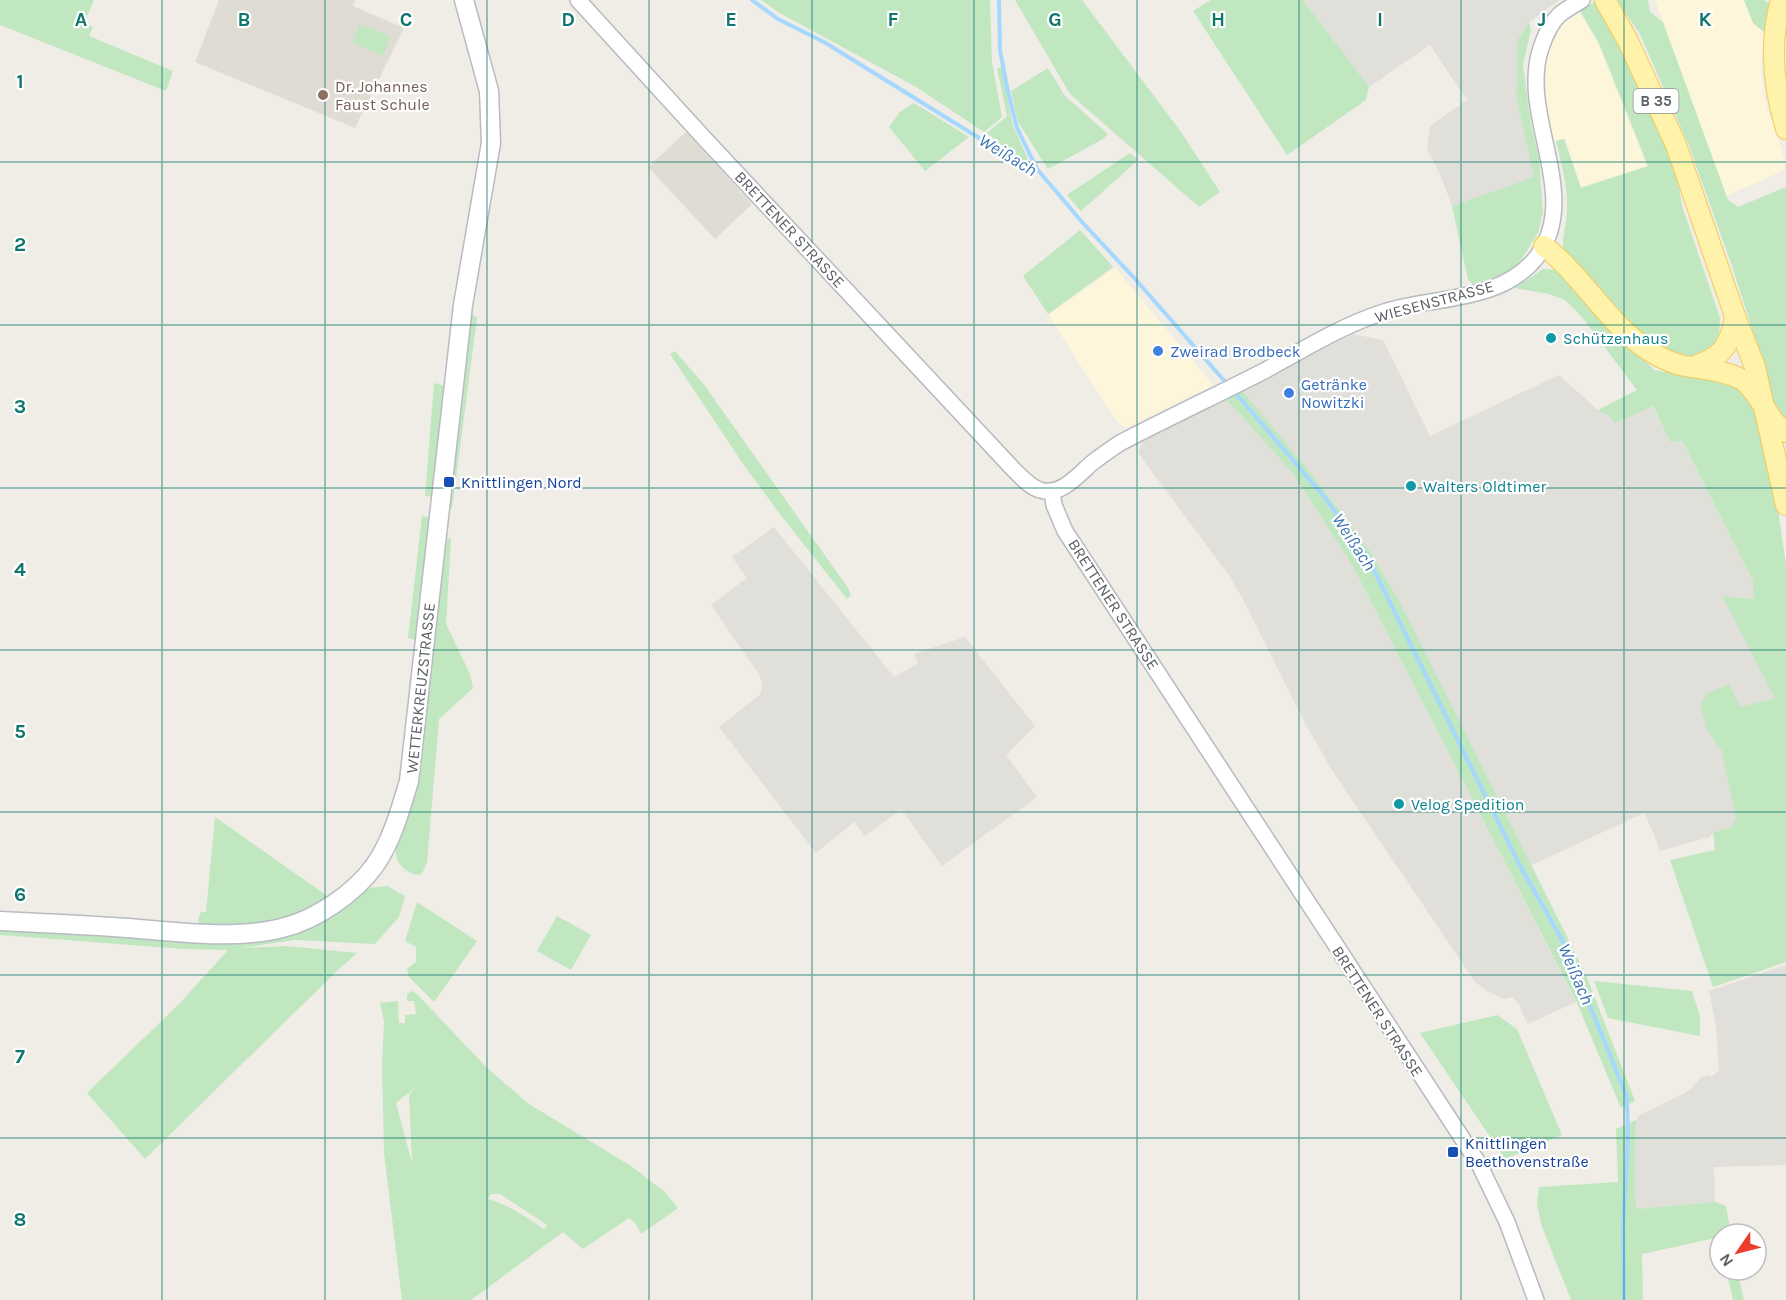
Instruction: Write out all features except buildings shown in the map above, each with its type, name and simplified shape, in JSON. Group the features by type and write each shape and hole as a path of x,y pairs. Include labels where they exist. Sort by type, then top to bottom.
{"main road":[{"name":"WETTERKREUZSTRASSE","path":"0,921 191,933 250,934 284,928 314,916 335,903 376,864 397,823 409,781 453,381 463,305 491,143 489,91 464,0"},
{"name":"B 35","path":"1605,0 1628,41 1676,145 1755,367 1786,505"},
{"path":"1781,0 1773,37 1773,71 1786,129"},
{"path":"1544,246 1633,338 1651,352 1667,360 1746,381 1775,424 1786,432"},
{"path":"1692,367 1709,362 1726,346 1731,338 1736,316"}],"street":[{"name":"BRETTENER STRASSE","path":"578,0 1014,470 1027,482 1041,490 1052,491 1054,505 1065,531 1479,1164 1507,1222 1536,1300"},
{"name":"WIESENSTRASSE","path":"1052,491 1070,482 1120,443 1329,337 1386,312 1466,296 1521,273 1544,246 1552,220 1553,190 1549,159 1537,105 1535,75 1538,59 1544,38 1559,15 1575,4"}],"shaded area":[{"name":"Dr. Johannes Faust Schule","path":"219,0 355,0 353,6 404,28 355,128 195,62"},
{"path":"1303,0 1559,0 1529,22 1518,39 1516,97 1534,177 1452,206 1440,174 1427,149 1430,126 1467,100 1430,45 1369,87"},
{"path":"1655,0 1744,0 1753,23 1764,32 1761,67 1764,97 1785,161 1783,171 1726,196"},
{"path":"1580,13 1598,43 1647,166 1581,187 1565,138 1553,141 1547,119 1545,95 1546,67 1550,47 1563,24"},
{"path":"686,132 752,204 715,239 648,167"},
{"path":"1115,268 1213,385 1127,427 1122,426 1113,416 1048,315"},
{"path":"1353,334 1383,340 1430,436 1559,375 1615,422 1652,406 1670,442 1681,440 1753,581 1755,599 1723,596 1776,698 1740,707 1707,730 1721,750 1736,818 1732,827 1713,832 1710,837 1660,851 1644,813 1530,866 1401,604 1370,551 1315,478 1241,389"},
{"path":"1226,399 1291,471 1351,563 1576,1002 1528,1024 1520,1005 1512,997 1504,999 1475,982 1332,770 1305,723 1243,599 1228,574 1138,453 1142,442"},
{"path":"774,527 894,677 918,663 914,654 965,637 1035,726 1006,755 1037,797 942,866 901,809 865,836 854,822 816,853 719,727 760,695 762,685 760,676 711,605 747,578 732,557"},
{"path":"1786,965 1786,1165 1714,1167 1715,1202 1636,1209 1636,1120 1640,1115 1683,1094 1692,1088 1701,1077 1708,1075 1711,1077 1719,1070 1716,1027 1709,991"}],"green space":[{"path":"0,0 94,0 84,23 93,27 89,36 173,71 166,91 0,25"},
{"path":"761,0 990,0 992,62 1002,117 984,132 916,87 778,12"},
{"path":"1015,0 1082,0 1181,132 1220,192 1199,207 1070,94"},
{"path":"1211,0 1303,0 1369,87 1366,100 1287,155 1193,11"},
{"path":"1616,0 1648,0 1650,12 1663,22 1728,200 1738,207 1786,187 1786,422 1769,401 1755,338 1689,146 1639,32"},
{"path":"1744,0 1764,0 1771,5 1764,32 1753,23"},
{"path":"1596,1 1670,157 1678,181 1682,206 1720,318 1718,335 1711,350 1692,359 1687,360 1671,355 1637,332 1604,299 1563,252 1567,200 1564,174 1556,141 1564,139 1581,188 1648,166 1599,43 1580,11"},
{"path":"1529,22 1531,30 1523,65 1531,124 1539,158 1543,212 1538,233 1521,260 1505,274 1475,286 1468,280 1452,206 1534,177 1516,97 1518,39"},
{"path":"360,24 391,37 383,56 352,43"},
{"path":"1002,67 1013,126 1028,159 1024,161 987,133 1007,116 997,68"},
{"path":"1048,68 1065,96 1108,134 1048,169 1018,122 1011,91"},
{"path":"914,103 969,137 925,171 889,127 900,112"},
{"path":"1130,153 1138,160 1081,211 1067,195"},
{"path":"1080,230 1113,267 1048,314 1023,276"},
{"path":"1543,269 1557,270 1654,370 1697,374 1743,386 1757,412 1779,516 1786,565 1786,962 1713,987 1670,860 1715,850 1713,832 1732,827 1736,818 1721,750 1707,730 1700,704 1707,694 1729,684 1740,707 1775,698 1722,596 1754,599 1753,581 1682,441 1670,442 1653,406 1615,423 1609,416 1598,410 1637,390 1582,317 1565,300 1549,294 1515,288"},
{"path":"469,312 477,318 452,509 447,508"},
{"path":"675,351 705,386 848,588 851,595 847,599 741,461 670,354"},
{"path":"434,383 446,388 434,497 425,496"},
{"path":"1241,389 1315,478 1370,551 1401,604 1586,975 1635,1101 1621,1108 1577,1003 1351,563 1291,471 1226,399"},
{"path":"422,516 433,518 419,641 408,638"},
{"path":"451,538 446,624 470,674 473,688 439,719 427,862 422,874 418,875 402,866 397,858 396,848 415,794 442,541"},
{"path":"215,817 329,898 298,913 266,922 233,927 199,926 198,920 201,912 206,912"},
{"path":"387,886 405,896 399,917 375,944 295,940 241,948 287,946 357,953 145,1159 87,1093 179,1004 228,950 183,949 0,935 0,926 211,939 339,910 368,888"},
{"path":"417,902 477,941 434,1002 409,977 407,969 416,962 416,947 405,941"},
{"path":"557,916 591,935 571,970 537,951"},
{"path":"1594,981 1692,991 1700,1016 1700,1036 1608,1018"},
{"path":"411,991 416,993 487,1068 529,1104 631,1166 665,1192 678,1208 641,1234 636,1224 629,1218 583,1249 563,1232 471,1300 402,1300 384,1153 382,1065 384,1022 380,1003 398,1001 399,1023 405,1023 405,1015 416,1014 414,1001 407,1001 407,994","holes":["416,1087 409,1094 412,1163 396,1103","491,1194 500,1194 547,1225 544,1229 510,1208 488,1199"]},
{"path":"1497,1015 1517,1029 1562,1135 1505,1159 1420,1033"},
{"path":"1636,1120 1636,1209 1715,1202 1726,1206 1729,1222 1708,1222 1708,1240 1642,1254 1643,1300 1571,1300 1541,1224 1537,1203 1539,1187 1618,1182 1616,1129"},
{"path":"1729,1282 1740,1282 1744,1300 1733,1300"}],"waterway":[{"name":"Weißach","path":"752,0 778,19 824,42 1005,154 1037,169 1228,385"},
{"path":"999,0 1000,50 1007,87 1017,128 1037,169"},
{"name":"Weißach","path":"1233,390 1326,499 1367,556 1518,862 1566,947 1627,1097 1628,1140 1623,1225 1624,1300"}],"place":[{"name":"Dr. Johannes Faust Schule","path":"323,95"},
{"name":"Schützenhaus","path":"1551,338"},
{"name":"Zweirad Brodbeck","path":"1158,351"},
{"name":"Getränke Nowitzki","path":"1289,393"},
{"name":"Knittlingen Nord","path":"449,482"},
{"name":"Walters Oldtimer","path":"1411,486"},
{"name":"Velog Spedition","path":"1399,804"},
{"name":"Knittlingen Beethovenstraße","path":"1453,1152"}]}
